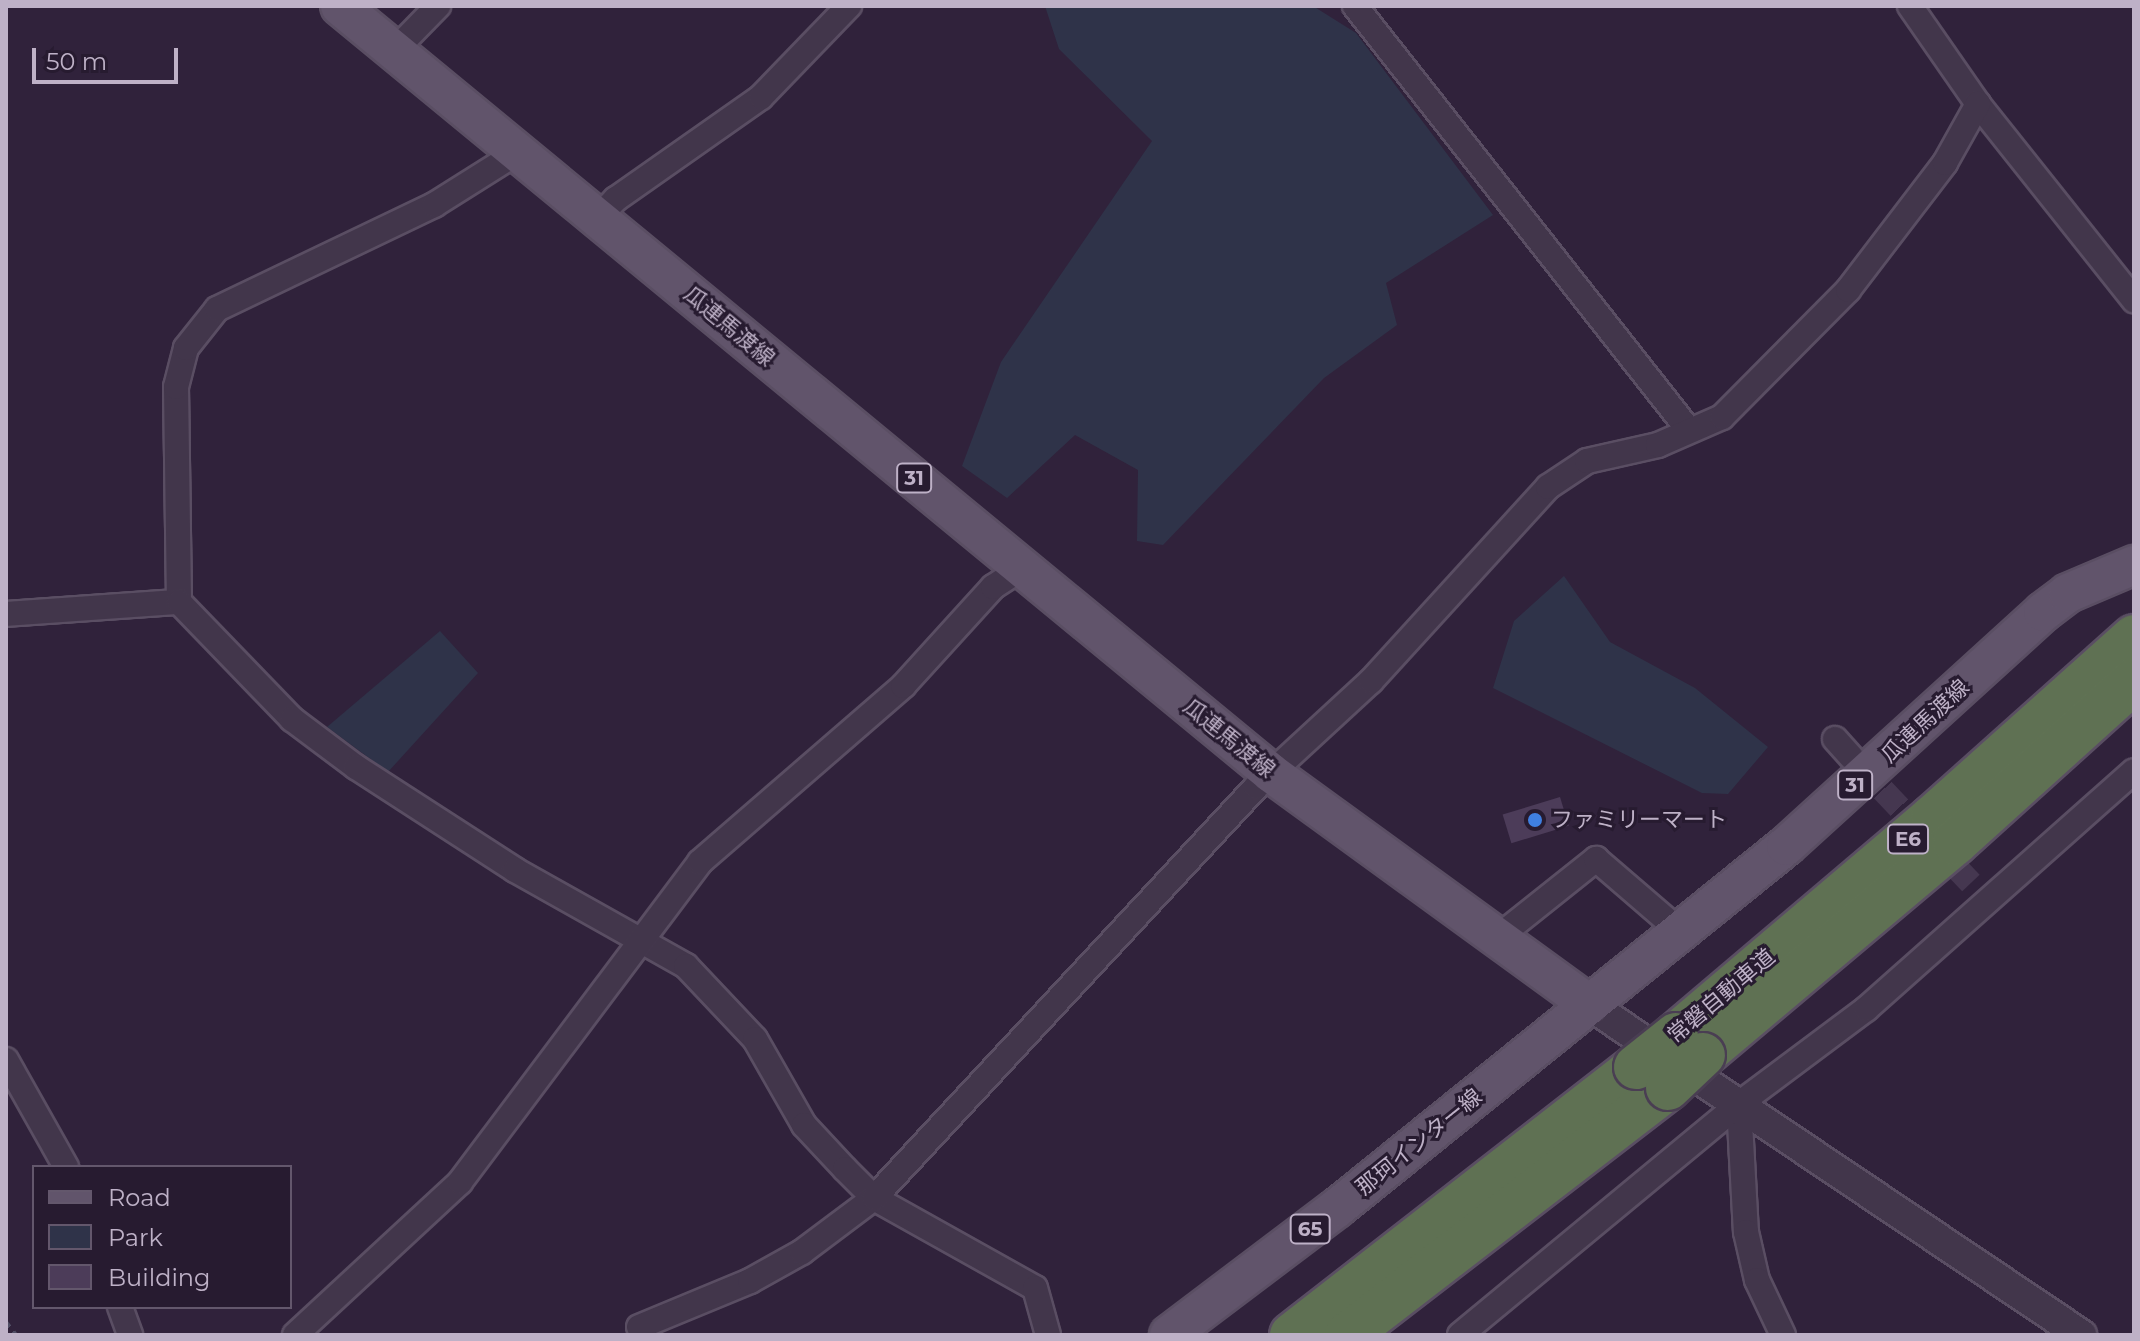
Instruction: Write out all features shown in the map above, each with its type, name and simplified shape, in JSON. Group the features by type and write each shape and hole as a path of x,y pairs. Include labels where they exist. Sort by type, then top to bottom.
{"highway":[{"name":"常磐自動車道","path":"1690,1045 1933,817 2134,637"},
{"name":"常磐自動車道","path":"1347,1335 1690,1045 1955,843 2134,681"},
{"name":"常磐自動車道","path":"1292,1335 1652,1077"}],"main road":[{"name":"瓜連馬渡線","path":"340,6 1271,773 1590,1005 1905,742 2043,612 2068,593 2134,565"},
{"name":"那珂インター線","path":"1169,1335 1337,1208 1590,1005"}],"street":[{"path":"395,50 438,6"},
{"path":"598,218 616,199 761,97 849,6"},
{"path":"1355,6 1688,429"},
{"path":"1910,6 1978,104 2134,300"},
{"path":"639,1327 750,1281 802,1252 874,1198 1271,773 1371,681 1548,487 1587,461 1658,445 1688,429 1722,417 1848,290 1945,163 1978,104"},
{"path":"518,152 434,205 217,309 186,348 176,387 179,602 292,719 356,767 638,942 686,966 727,1003 755,1039 804,1125 874,1198 1035,1288 1048,1335"},
{"path":"295,1335 460,1182 700,862 903,686 993,587 1022,568"},
{"path":"6,614 179,602"},
{"path":"1460,1335 1739,1104 1866,1009 1979,892 2134,771"},
{"path":"1497,938 1596,859 1681,932"},
{"path":"1590,1005 2081,1335"},
{"path":"6,1060 65,1165"},
{"path":"1739,1104 1746,1232 1757,1280 1783,1335"},
{"path":"121,1309 130,1335"}],"path":[{"path":"6,1322 16,1335"}],"green space":[{"path":"1045,6 1313,6 1356,33 1493,215 1386,283 1397,325 1324,378 1163,545 1137,541 1138,470 1075,435 1007,498 962,466 1001,362 1152,141 1059,49"},
{"path":"1564,576 1610,642 1695,688 1768,747 1728,794 1702,793 1493,688 1514,621"},
{"path":"440,631 478,673 388,772 327,727"}],"building":[{"name":"ファミリーマート","path":"1560,797 1569,826 1511,843 1503,815"}],"tunnel":[{"path":"1858,764 1971,883"}],"place":[{"name":"ファミリーマート","path":"1535,820"}]}
